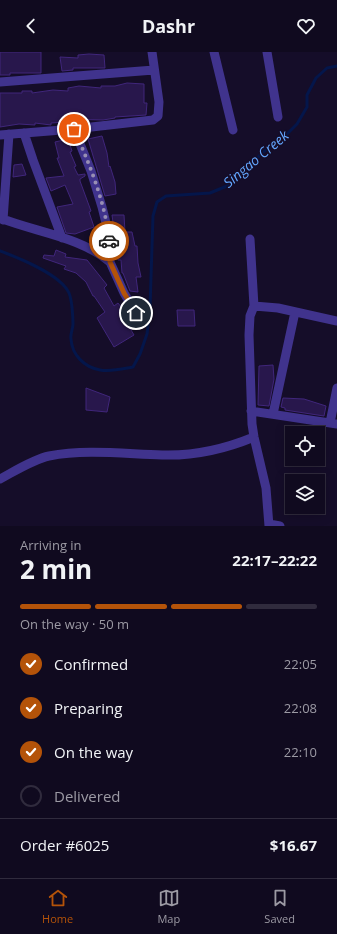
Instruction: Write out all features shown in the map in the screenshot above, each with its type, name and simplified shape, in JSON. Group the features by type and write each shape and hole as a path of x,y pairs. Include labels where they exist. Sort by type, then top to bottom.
{"street":[{"path":"110,262 94,250 2,219 5,135 153,120 158,116 159,102 152,52"},
{"path":"214,52 233,130"},
{"path":"266,52 278,117"},
{"path":"0,82 154,70"},
{"path":"74,129 102,207 108,231 110,262 124,293 136,313"},
{"path":"24,133 62,238"},
{"path":"250,239 254,306 250,316 249,336 251,411 254,437 266,488 269,525 280,526"},
{"path":"254,306 278,308 337,321"},
{"path":"274,414 295,312"},
{"path":"251,411 333,423 337,388"},
{"path":"0,479 48,456 66,453 179,455 231,445 254,437"}],"building":[{"path":"0,52 41,52 41,73 10,73 10,75 0,75"},
{"path":"78,55 104,55 105,68 73,68 73,70 62,71 60,57 78,58"},
{"path":"127,83 144,84 144,103 147,103 146,115 115,117 103,120 65,119 66,122 51,123 51,125 35,123 35,125 19,124 0,127 0,93 22,93 22,91 32,91 32,93 53,90 68,91 68,88 79,86 101,88 101,86 115,86"},
{"path":"102,136 109,167 110,166 115,182 116,194 105,196 88,139"},
{"path":"68,139 72,151 70,152 76,166 74,167 78,175 85,174 80,181 91,211 89,212 94,227 75,234 66,233 57,207 73,204 65,185 51,191 46,178 64,176 57,158 59,158 55,142"},
{"path":"22,164 26,175 13,177 14,165"},
{"path":"112,215 124,215 125,232 132,232 135,246 137,246 141,277 136,277 138,292 130,291 122,273 121,260 118,260"},
{"path":"56,250 66,254 65,257 87,260 107,285 104,288 114,306 118,303 128,316 124,318 134,335 114,347 97,318 105,312 93,296 86,282 76,273 64,269 66,266 43,258 44,255 54,256"},
{"path":"177,310 194,310 195,326 178,326"},
{"path":"273,365 274,379 269,406 258,405 259,366"},
{"path":"86,388 110,397 107,412 86,410"},
{"path":"283,398 304,399 326,406 324,416 285,410 285,408 281,407"}],"waterway":[{"name":"Singao Creek","path":"0,251 39,268 65,286 72,304 72,345 76,355 84,363 104,371 133,367 140,354 147,334 150,308 153,216 157,202 166,196 210,193 227,186 240,176 262,153 285,136 297,124 307,107 307,95 316,78 327,68 337,66"}],"way so far":[{"path":"74,129 91,171 102,207 109,241"}],"route":[{"path":"109,241 110,262 124,293 136,313"}]}
